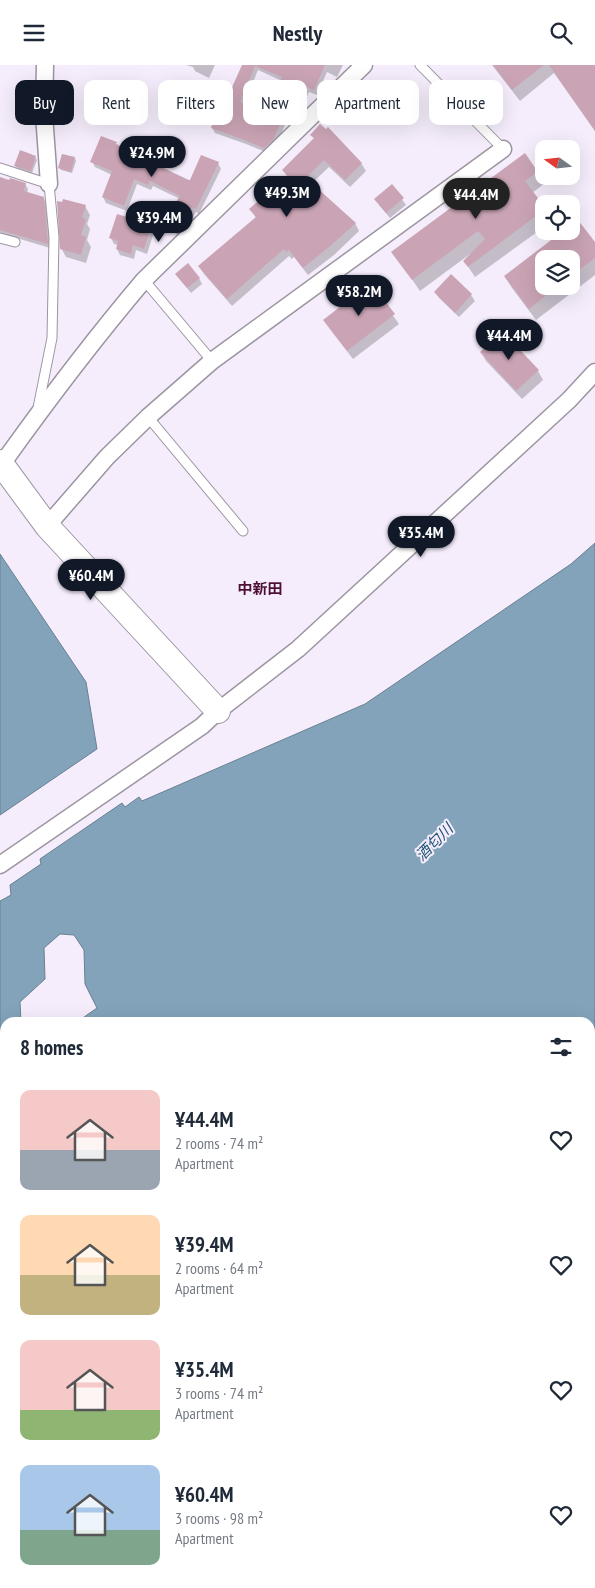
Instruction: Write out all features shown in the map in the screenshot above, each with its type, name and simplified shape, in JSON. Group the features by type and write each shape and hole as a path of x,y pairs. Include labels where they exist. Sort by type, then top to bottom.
{"street":[{"path":"44,65 44,114 49,185"},
{"path":"218,711 47,526 1,463 144,280 364,65"},
{"path":"47,526 107,457 148,417 212,361 503,149"},
{"path":"0,865 202,727 218,711 298,649 568,400 595,372"}],"lane":[{"path":"420,65 503,149"},
{"path":"0,169 49,185 54,237 52,338 37,415"},
{"path":"0,238 15,242"},
{"path":"144,280 212,361"},
{"path":"148,417 243,531"}],"water":[{"name":"酒匂川","path":"595,543 595,1017 84,1017 97,1008 85,984 84,950 74,935 60,934 44,948 45,979 20,1002 21,1017 0,1017 0,901 11,895 10,885 41,864 40,859 122,803 125,807 139,797 142,801 365,704 571,564"},
{"path":"0,554 86,682 97,749 0,815"}],"building":[{"path":"242,65 325,65 314,90 307,87 307,80 281,80 282,77 255,66 249,80 243,80 243,95 240,102 243,103 243,125 280,125 273,140 264,148 211,128 212,125 233,125 233,85"},
{"path":"493,65 544,65 512,90"},
{"path":"549,65 595,65 595,131"},
{"path":"319,125 326,129 328,127 362,163 345,180 324,160 306,178 356,223 303,268 289,250 286,252 284,249 227,299 198,266 256,217 249,209 288,176 282,170 314,138 310,135"},
{"path":"101,136 117,142 116,144 188,180 190,180 201,155 219,162 196,209 192,207 175,231 162,222 180,196 150,181 148,185 134,179 124,206 102,197 112,171 90,162"},
{"path":"20,150 36,156 31,171 14,166"},
{"path":"525,153 535,168 535,174 525,181 536,195 535,217 468,267 463,261 485,239 478,231 412,280 391,252"},
{"path":"62,154 75,157 71,172 58,168"},
{"path":"0,177 26,183 24,191 44,197 48,244 0,230"},
{"path":"392,184 404,198 386,213 374,199"},
{"path":"63,199 86,205 82,218 86,219 81,235 86,237 81,255 60,249 57,201 62,202"},
{"path":"117,214 152,225 144,249 133,245 131,254 116,249 118,241 109,238"},
{"path":"580,223 595,242 595,258 580,269 580,250 538,250 551,240 580,240"},
{"path":"535,252 535,295 547,295 529,309 504,276"},
{"path":"188,263 200,278 187,288 175,274"},
{"path":"451,274 472,294 455,313 434,292"},
{"path":"371,283 395,314 347,351 323,320"},
{"path":"502,331 539,370 516,391 480,352"}],"district":[{"name":"中新田","path":"260,588"}]}
